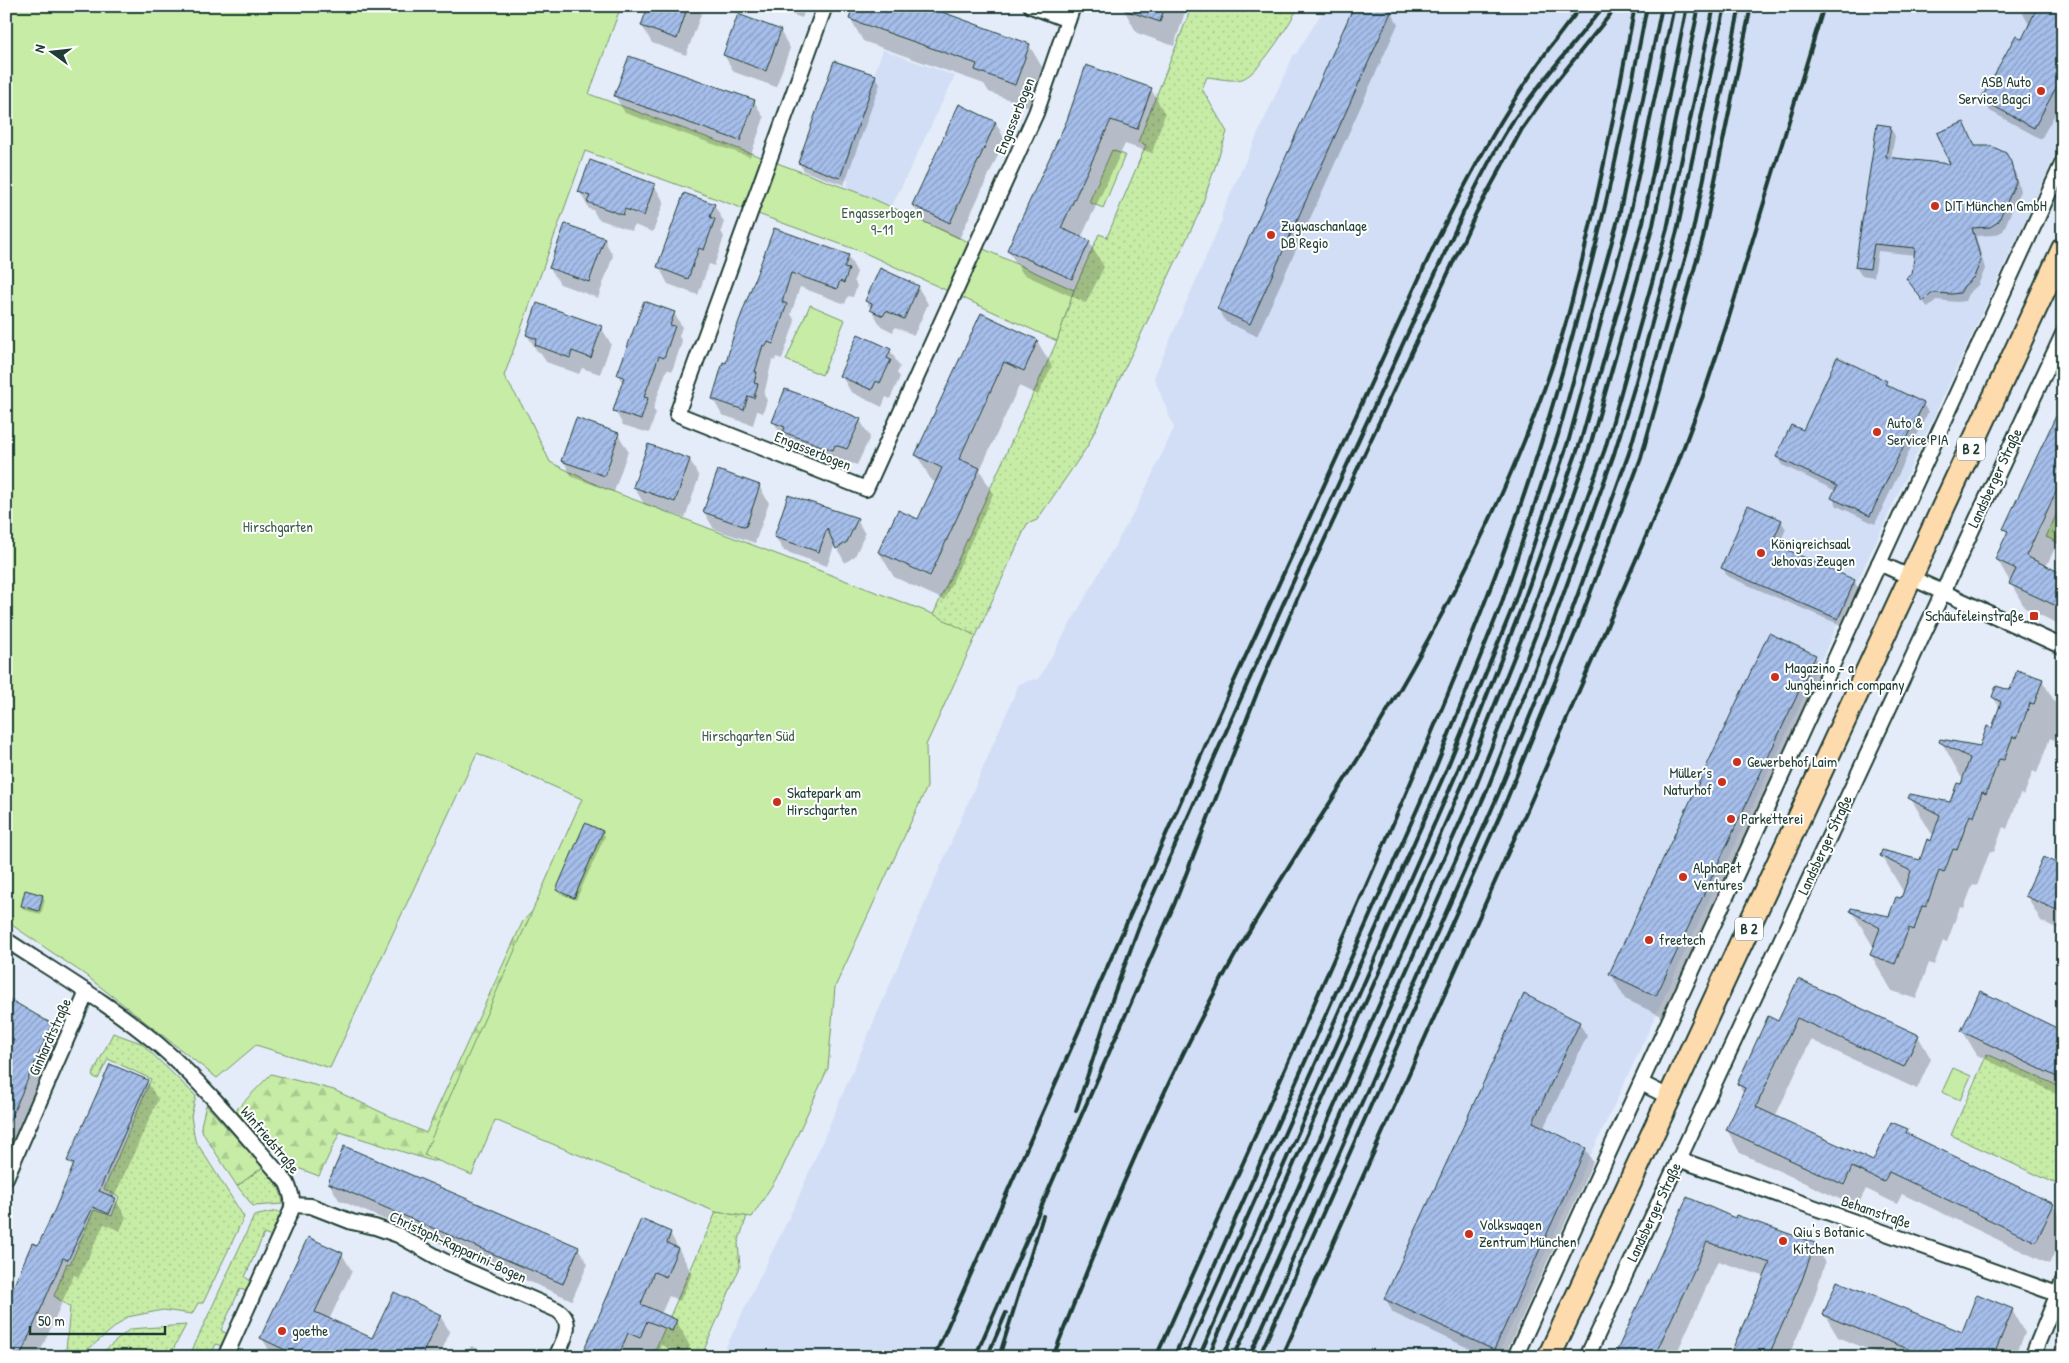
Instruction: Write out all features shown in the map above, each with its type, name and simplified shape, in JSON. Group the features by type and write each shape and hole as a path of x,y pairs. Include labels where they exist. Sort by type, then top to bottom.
{"main road":[{"name":"B 2","path":"1549,1357 1671,1098 2063,249"}],"street":[{"name":"Engasserbogen","path":"825,6 677,414 866,489 1036,113 1068,20"},
{"path":"1031,6 1068,20 1073,6"},
{"path":"1515,1357 2063,162"},
{"name":"Landsberger Straße","path":"1587,1357 2063,334"},
{"path":"1879,563 2063,647"},
{"name":"Winfriedstraße","path":"6,940 87,992 159,1046 204,1088 286,1183 291,1192 293,1205"},
{"name":"Ginhardtstraße","path":"6,1178 87,992"},
{"path":"1641,1083 1671,1098"},
{"name":"Behamstraße","path":"1678,1159 2061,1290"},
{"path":"225,1357 293,1205"},
{"name":"Christoph-Rapparini-Bogen","path":"293,1205 311,1206 352,1222 398,1234 444,1261 557,1310 563,1314 567,1322 567,1333 556,1357"},
{"path":"2032,1357 2061,1290"}],"shaded area":[{"path":"1326,6 2063,6 2063,139 1497,1357 721,1357 795,1205 1019,684 1034,679 1038,680 1138,505 1174,428 1154,377 1222,220 1222,213 1294,54 1296,54"},
{"path":"883,50 955,76 892,206 846,189 849,181 798,163 834,60 874,74"}],"green space":[{"name":"Hirschgarten","path":"6,6 621,6 589,94 867,196 1074,290 1057,341 865,253 585,151 504,376 528,415 550,462 601,487 933,614 976,636 926,745 927,787 835,987 828,1068 781,1171 752,1217 716,1212 495,1120 472,1175 424,1155 582,799 477,753 330,1068 256,1045 217,1078 84,974 6,921"},
{"path":"1192,6 1299,6 1274,47 1249,75 1242,79 1233,80 1207,77 1202,89 1227,132 1200,211 1087,447 1037,520 1027,524 976,636 933,615 1057,341 1074,290 1099,234 1107,237 1146,145 1138,142"},
{"path":"1112,150 1125,155 1103,208 1089,202"},
{"path":"810,305 845,320 822,375 786,360"},
{"path":"2063,500 2063,545 2046,537"},
{"path":"551,892 451,1160 432,1161 340,1132 319,1176 290,1165 235,1111 271,1074 334,1090 426,1133 523,921"},
{"path":"113,1033 141,1043 196,1096 191,1116 195,1140 244,1217 203,1303 198,1303 192,1314 163,1310 127,1317 80,1356 66,1350 70,1307 54,1296 67,1263 70,1264 94,1210 112,1216 119,1197 104,1189 151,1079 108,1059 98,1079 92,1076"},
{"path":"1987,1054 2063,1088 2063,1187 1951,1135"},
{"path":"1953,1068 1971,1076 1960,1100 1942,1092"},
{"path":"206,1105 263,1167 237,1186 203,1133 201,1126"},
{"path":"263,1167 281,1193 283,1204 253,1206 237,1186"},
{"path":"277,1211 281,1213 271,1237 264,1234 245,1277 251,1281 246,1291 240,1289 221,1330 227,1334 221,1346 216,1344 210,1357 189,1357 254,1216"},
{"path":"716,1212 747,1216 738,1243 740,1267 701,1357 652,1357"},
{"path":"186,1325 169,1357 97,1357 130,1329"}],"building":[{"path":"648,6 688,6 677,39 641,26"},
{"path":"853,6 926,6 1030,44 1015,85 975,70 977,64 849,19"},
{"path":"1122,6 1165,6 1160,22 1122,9"},
{"name":"Zugwaschanlage DB Regio","path":"1354,6 1383,6 1392,10 1250,324 1217,309"},
{"path":"2038,6 2063,6 2063,75 2034,128 1981,99 2016,35 2022,39"},
{"path":"738,14 781,30 766,71 723,55"},
{"path":"629,56 755,100 740,141 614,96"},
{"path":"834,61 876,75 840,178 798,163"},
{"path":"1086,65 1152,88 1137,129 1111,120 1061,228 1090,241 1072,279 1007,250 1067,120"},
{"path":"959,104 996,122 950,223 912,205"},
{"name":"DIT München GmbH","path":"1964,122 1975,146 1991,146 2006,153 2011,162 2016,182 1998,222 1990,227 1972,228 1981,260 1974,277 1964,286 1960,293 1931,293 1923,301 1906,278 1912,274 1915,248 1874,244 1870,269 1855,267 1877,124 1891,126 1886,157 1950,164 1937,133"},
{"path":"590,160 655,184 644,216 625,209 623,215 587,202 590,196 578,192"},
{"path":"684,193 715,204 710,217 715,219 704,250 699,248 688,279 657,267"},
{"path":"565,224 605,238 589,282 549,268"},
{"path":"774,228 849,255 844,268 849,269 844,283 840,281 837,289 791,273 782,302 787,304 773,344 768,342 766,346 763,345 755,372 757,372 754,383 758,384 754,398 748,396 744,410 712,399 723,362 726,363 733,337"},
{"path":"880,268 919,286 904,319 886,311 883,316 870,310 872,304 865,301"},
{"path":"644,301 675,312 670,325 675,326 664,358 659,356 644,397 648,398 641,420 613,411 624,377 617,375"},
{"path":"537,303 602,326 591,358 572,351 570,358 535,345 537,339 526,335"},
{"path":"981,313 1038,340 1024,371 1004,362 959,459 980,468 930,576 878,552 898,510 918,519 942,468 915,455"},
{"path":"858,334 891,349 887,358 891,360 880,383 876,381 872,390 839,376"},
{"path":"1837,357 1887,381 1885,384 1924,403 1870,516 1831,498 1837,486 1776,457 1791,425 1803,430"},
{"path":"785,389 861,419 847,449 835,445 833,450 783,432 785,427 772,422"},
{"path":"2063,401 2063,477 2026,556 2063,574 2063,609 2009,584 2016,569 1995,559 2008,531 2003,529"},
{"path":"576,418 619,433 605,476 561,461"},
{"path":"648,444 690,459 675,502 633,487"},
{"path":"718,470 760,485 746,527 703,512"},
{"path":"788,495 858,518 847,542 836,549 827,528 819,552 774,537"},
{"name":"Königreichsaal Jehovas Zeugen","path":"1748,505 1782,520 1772,543 1855,580 1838,619 1721,568"},
{"name":"Gewerbehof Laim","path":"1769,633 1816,655 1656,996 1609,974"},
{"path":"2017,670 2043,679 2034,704 2030,703 2017,738 2013,736 2004,760 1999,759 1986,794 1982,792 1974,817 1970,815 1957,850 1953,849 1944,873 1939,871 1926,907 1922,906 1914,930 1909,928 1895,964 1870,955 1880,928 1850,911 1851,908 1889,916 1896,897 1901,898 1911,871 1880,856 1882,850 1920,860 1927,839 1931,841 1940,815 1908,798 1910,794 1950,802 1957,783 1961,784 1970,758 1939,742 1940,739 1980,746 1987,726 1992,728 2001,702 1992,697 1996,686 2010,690"},
{"path":"585,823 603,831 574,898 556,890"},
{"path":"2043,857 2063,866 2063,913 2025,896"},
{"path":"25,890 43,895 39,911 21,906"},
{"path":"1798,979 1919,1035 1904,1067 1797,1018 1756,1107 1873,1161 1891,1122 1908,1129 1906,1133 2054,1204 2036,1242 1889,1172 1884,1182 1852,1167 1844,1185 1726,1130 1745,1088 1737,1084 1768,1016 1778,1021"},
{"path":"1980,991 2063,1031 2063,1080 1961,1031"},
{"path":"1524,994 1580,1022 1533,1122 1586,1148 1494,1350 1384,1299"},
{"path":"6,997 52,1024 6,1129 6,1057 14,1040 6,1035"},
{"path":"110,1064 148,1080 99,1191 116,1198 109,1214 93,1207 68,1260 63,1258 20,1357 6,1357 6,1304 32,1243 38,1245 55,1209 74,1164 67,1161"},
{"path":"344,1146 579,1247 563,1284 328,1183"},
{"path":"1687,1197 1735,1218 1736,1215 1815,1243 1802,1280 1768,1357 1729,1357 1770,1263 1707,1242 1654,1357 1614,1357"},
{"path":"641,1219 671,1232 667,1243 678,1248 666,1277 654,1272 641,1304 677,1320 672,1331 647,1321 640,1338 628,1333 618,1357 581,1357"},
{"path":"308,1237 343,1253 315,1312 372,1338 394,1292 441,1315 421,1357 300,1357 260,1338"},
{"path":"1837,1281 1962,1332 1977,1294 2013,1309 1993,1357 1928,1357 1823,1315"}],"railway":[{"path":"934,1357 1231,688 1433,248 1500,122 1539,63 1582,6"},
{"path":"1076,1111 1114,994 1140,924 1288,593 1465,209 1513,121 1604,6"},
{"path":"975,1357 1174,905 1257,693 1298,597 1476,213 1522,129 1551,88 1617,6"},
{"path":"1053,1357 1136,1154 1208,1005 1251,928 1376,730 1410,672 1473,554 1511,472 1546,385 1567,319 1596,202 1635,6"},
{"path":"1156,1357 1386,840 1462,660 1514,523 1566,361 1582,302 1623,125 1647,6"},
{"path":"1174,1357 1435,769 1501,605 1558,435 1619,216 1662,6"},
{"path":"1185,1357 1445,773 1512,609 1569,439 1629,219 1674,6"},
{"path":"1199,1357 1455,777 1520,611 1581,440 1643,222 1687,6"},
{"path":"1208,1357 1464,781 1531,615 1591,443 1653,225 1699,6"},
{"path":"1223,1357 1476,786 1542,619 1605,449 1667,229 1714,6"},
{"path":"1234,1357 1487,790 1553,623 1614,454 1635,385 1677,231 1725,6"},
{"path":"1249,1357 1498,795 1566,627 1629,453 1692,235 1740,6"},
{"path":"1259,1357 1507,799 1576,631 1641,458 1703,238 1751,6"},
{"path":"1282,1357 1528,808 1677,465 1726,327 1824,6"},
{"path":"999,1357 1043,1216"},
{"path":"987,1357 1006,1313"}],"place":[{"name":"ASB Auto Service Bagci","path":"2041,91"},
{"name":"DIT München GmbH","path":"1935,206"},
{"name":"Zugwaschanlage DB Regio","path":"1271,235"},
{"name":"Auto & Service PIA","path":"1877,432"},
{"name":"Königreichsaal Jehovas Zeugen","path":"1761,553"},
{"name":"Schäufeleinstraße","path":"2034,616"},
{"name":"Magazino - a Jungheinrich company","path":"1775,677"},
{"name":"Gewerbehof Laim","path":"1737,762"},
{"name":"Müller´s Naturhof","path":"1722,782"},
{"name":"Skatepark am Hirschgarten","path":"777,802"},
{"name":"Parketterei","path":"1731,819"},
{"name":"AlphaPet Ventures","path":"1683,877"},
{"name":"freetech","path":"1649,940"},
{"name":"Volkswagen Zentrum München","path":"1469,1234"},
{"name":"Qiu's Botanic Kitchen","path":"1783,1241"},
{"name":"goethe","path":"282,1331"}],"park label":[{"name":"Engasserbogen 9-11","path":"882,222"},
{"name":"Hirschgarten Süd","path":"748,736"}]}
